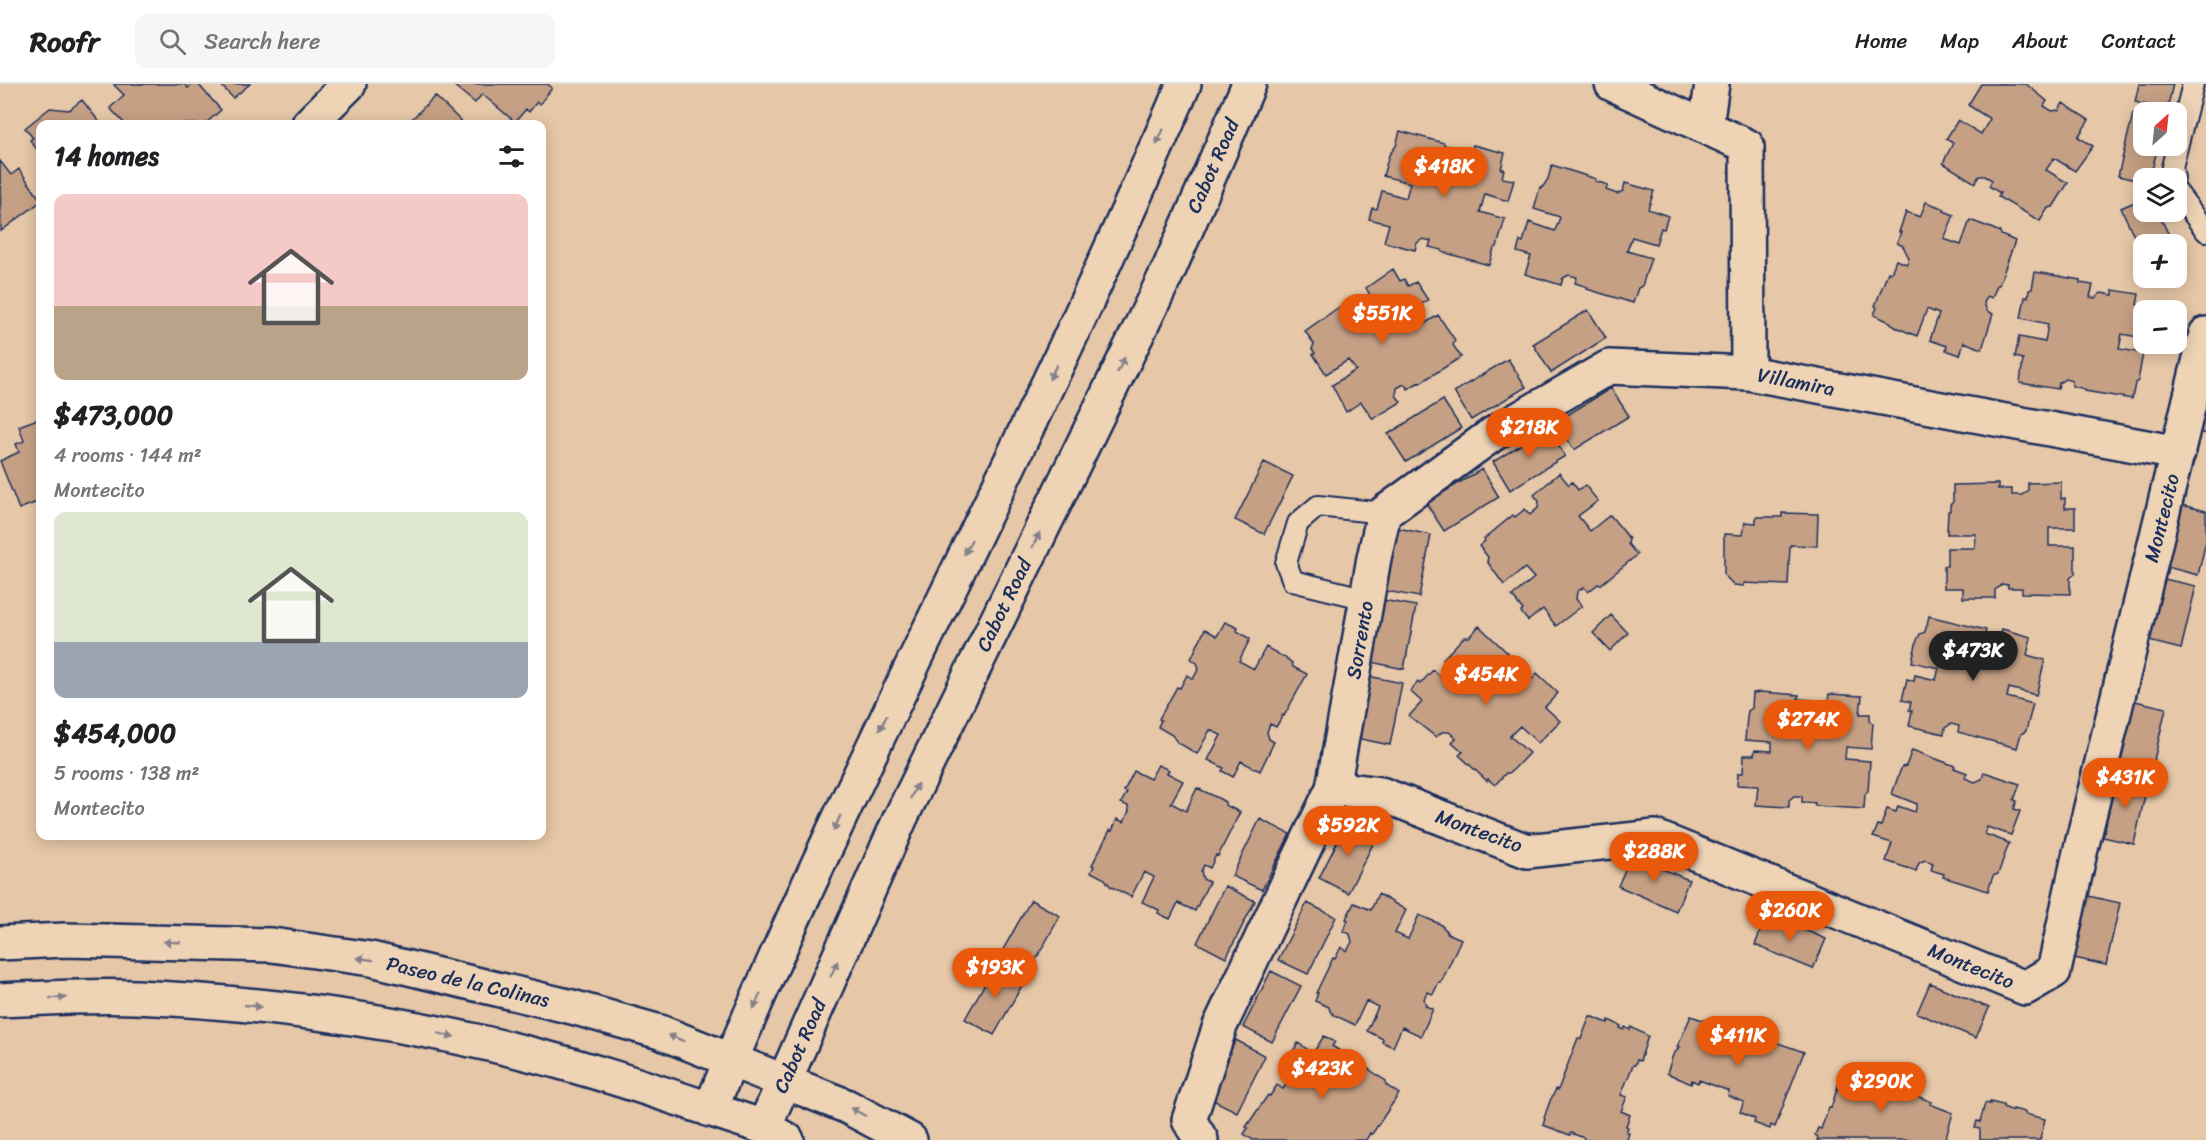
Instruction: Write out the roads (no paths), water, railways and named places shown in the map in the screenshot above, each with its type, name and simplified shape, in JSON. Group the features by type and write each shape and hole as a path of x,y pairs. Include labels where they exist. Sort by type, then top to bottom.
{"main road":[{"path":"313,120 349,84"},
{"path":"710,1110 861,770 1075,327 1184,84"},
{"name":"Cabot Road","path":"776,1134 785,1080 900,819 1168,269 1249,84"},
{"name":"Villamira","path":"1612,84 1747,146 1748,373 2178,453"},
{"path":"1706,126 1712,84"},
{"name":"Montecito","path":"1333,788 1381,794 1527,851 1655,837 2025,988 2054,971 2078,861 2206,334"},
{"path":"1384,513 1493,434 1609,367 1748,373"},
{"name":"Sorrento","path":"1201,1140 1189,1119 1221,1026 1333,788 1384,513"},
{"name":"Paseo de la Colinas","path":"0,943 65,940 272,945 371,959 572,1007 660,1032 846,1106 910,1140"},
{"path":"0,1000 134,997 221,1003 316,1013 420,1030 529,1054 605,1074 776,1134"}],"lane":[{"path":"2172,168 2193,84"},
{"path":"2187,206 2206,231"},
{"path":"1367,599 1293,581 1286,563 1298,523 1318,506 1384,513"}]}
